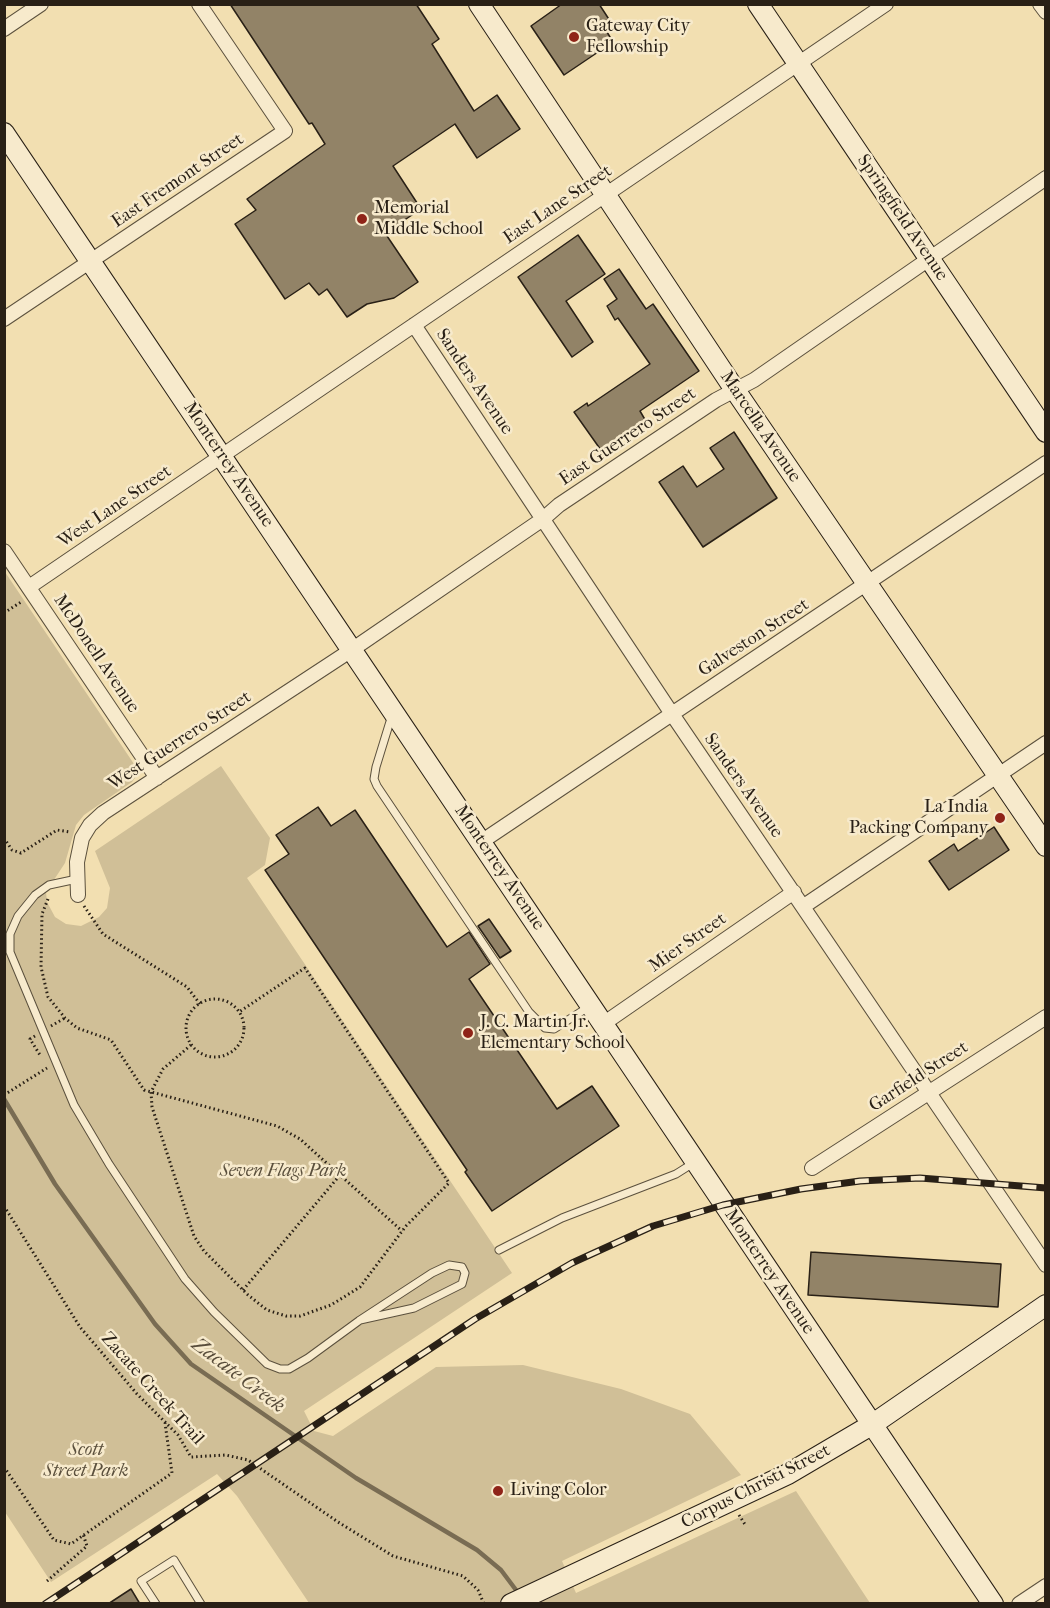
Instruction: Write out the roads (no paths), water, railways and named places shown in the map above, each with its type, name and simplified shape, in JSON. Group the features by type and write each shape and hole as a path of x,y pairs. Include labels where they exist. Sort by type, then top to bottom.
{"street":[{"path":"4,29 41,4"},
{"name":"East Fremont Street","path":"4,319 285,131 199,4"},
{"name":"Marcella Avenue","path":"479,4 735,390 1046,846"},
{"name":"Springfield Avenue","path":"758,4 1046,432"},
{"name":"East Lane Street","path":"222,457 885,4"},
{"path":"1040,4 1046,12"},
{"name":"Monterrey Avenue","path":"4,133 993,1604"},
{"name":"East Guerrero Street","path":"353,649 543,519 559,505 930,260 1046,178"},
{"name":"Sanders Avenue","path":"414,325 672,714 1046,1265"},
{"name":"West Lane Street","path":"28,587 222,457"},
{"name":"Galveston Street","path":"481,842 1046,463"},
{"name":"McDonell Avenue","path":"4,551 157,778"},
{"name":"West Guerrero Street","path":"78,895 76,862 82,838 90,825 104,813 353,649"},
{"path":"804,906 1046,743"},
{"name":"Mier Street","path":"603,1024 794,892"},
{"name":"Garfield Street","path":"812,1167 1046,1017"},
{"name":"Corpus Christi Street","path":"511,1604 788,1474 873,1424 1046,1305"},
{"path":"1019,1604 1046,1586"}],"lane":[{"path":"393,710 374,779 384,797 537,1022 545,1028 554,1029 591,1005"},
{"path":"77,879 49,885 35,895 18,916 10,934 10,952 74,1105 109,1164 185,1279 214,1312 267,1364 289,1369 360,1320 449,1265 462,1268 465,1273 462,1284 414,1308 360,1320"},
{"path":"500,1250 562,1218 619,1194 676,1174 695,1162"},
{"path":"156,1604 141,1581 174,1560 201,1604"}],"waterway":[{"name":"Zacate Creek","path":"4,1099 55,1184 155,1324 191,1364 356,1478 477,1550 501,1570 519,1594"}],"railway":[{"path":"45,1604 475,1319 572,1263 653,1226 723,1205 801,1189 860,1181 920,1178 1046,1188"}],"place":[{"name":"Gateway City Fellowship","path":"574,37"},
{"name":"Memorial Middle School","path":"362,219"},
{"name":"La India Packing Company","path":"1000,818"},
{"name":"J. C. Martin Jr. Elementary School","path":"468,1033"},
{"name":"Living Color","path":"498,1491"}],"park label":[{"name":"Seven Flags Park","path":"283,1172"},
{"name":"Scott Street Park","path":"86,1461"}]}
